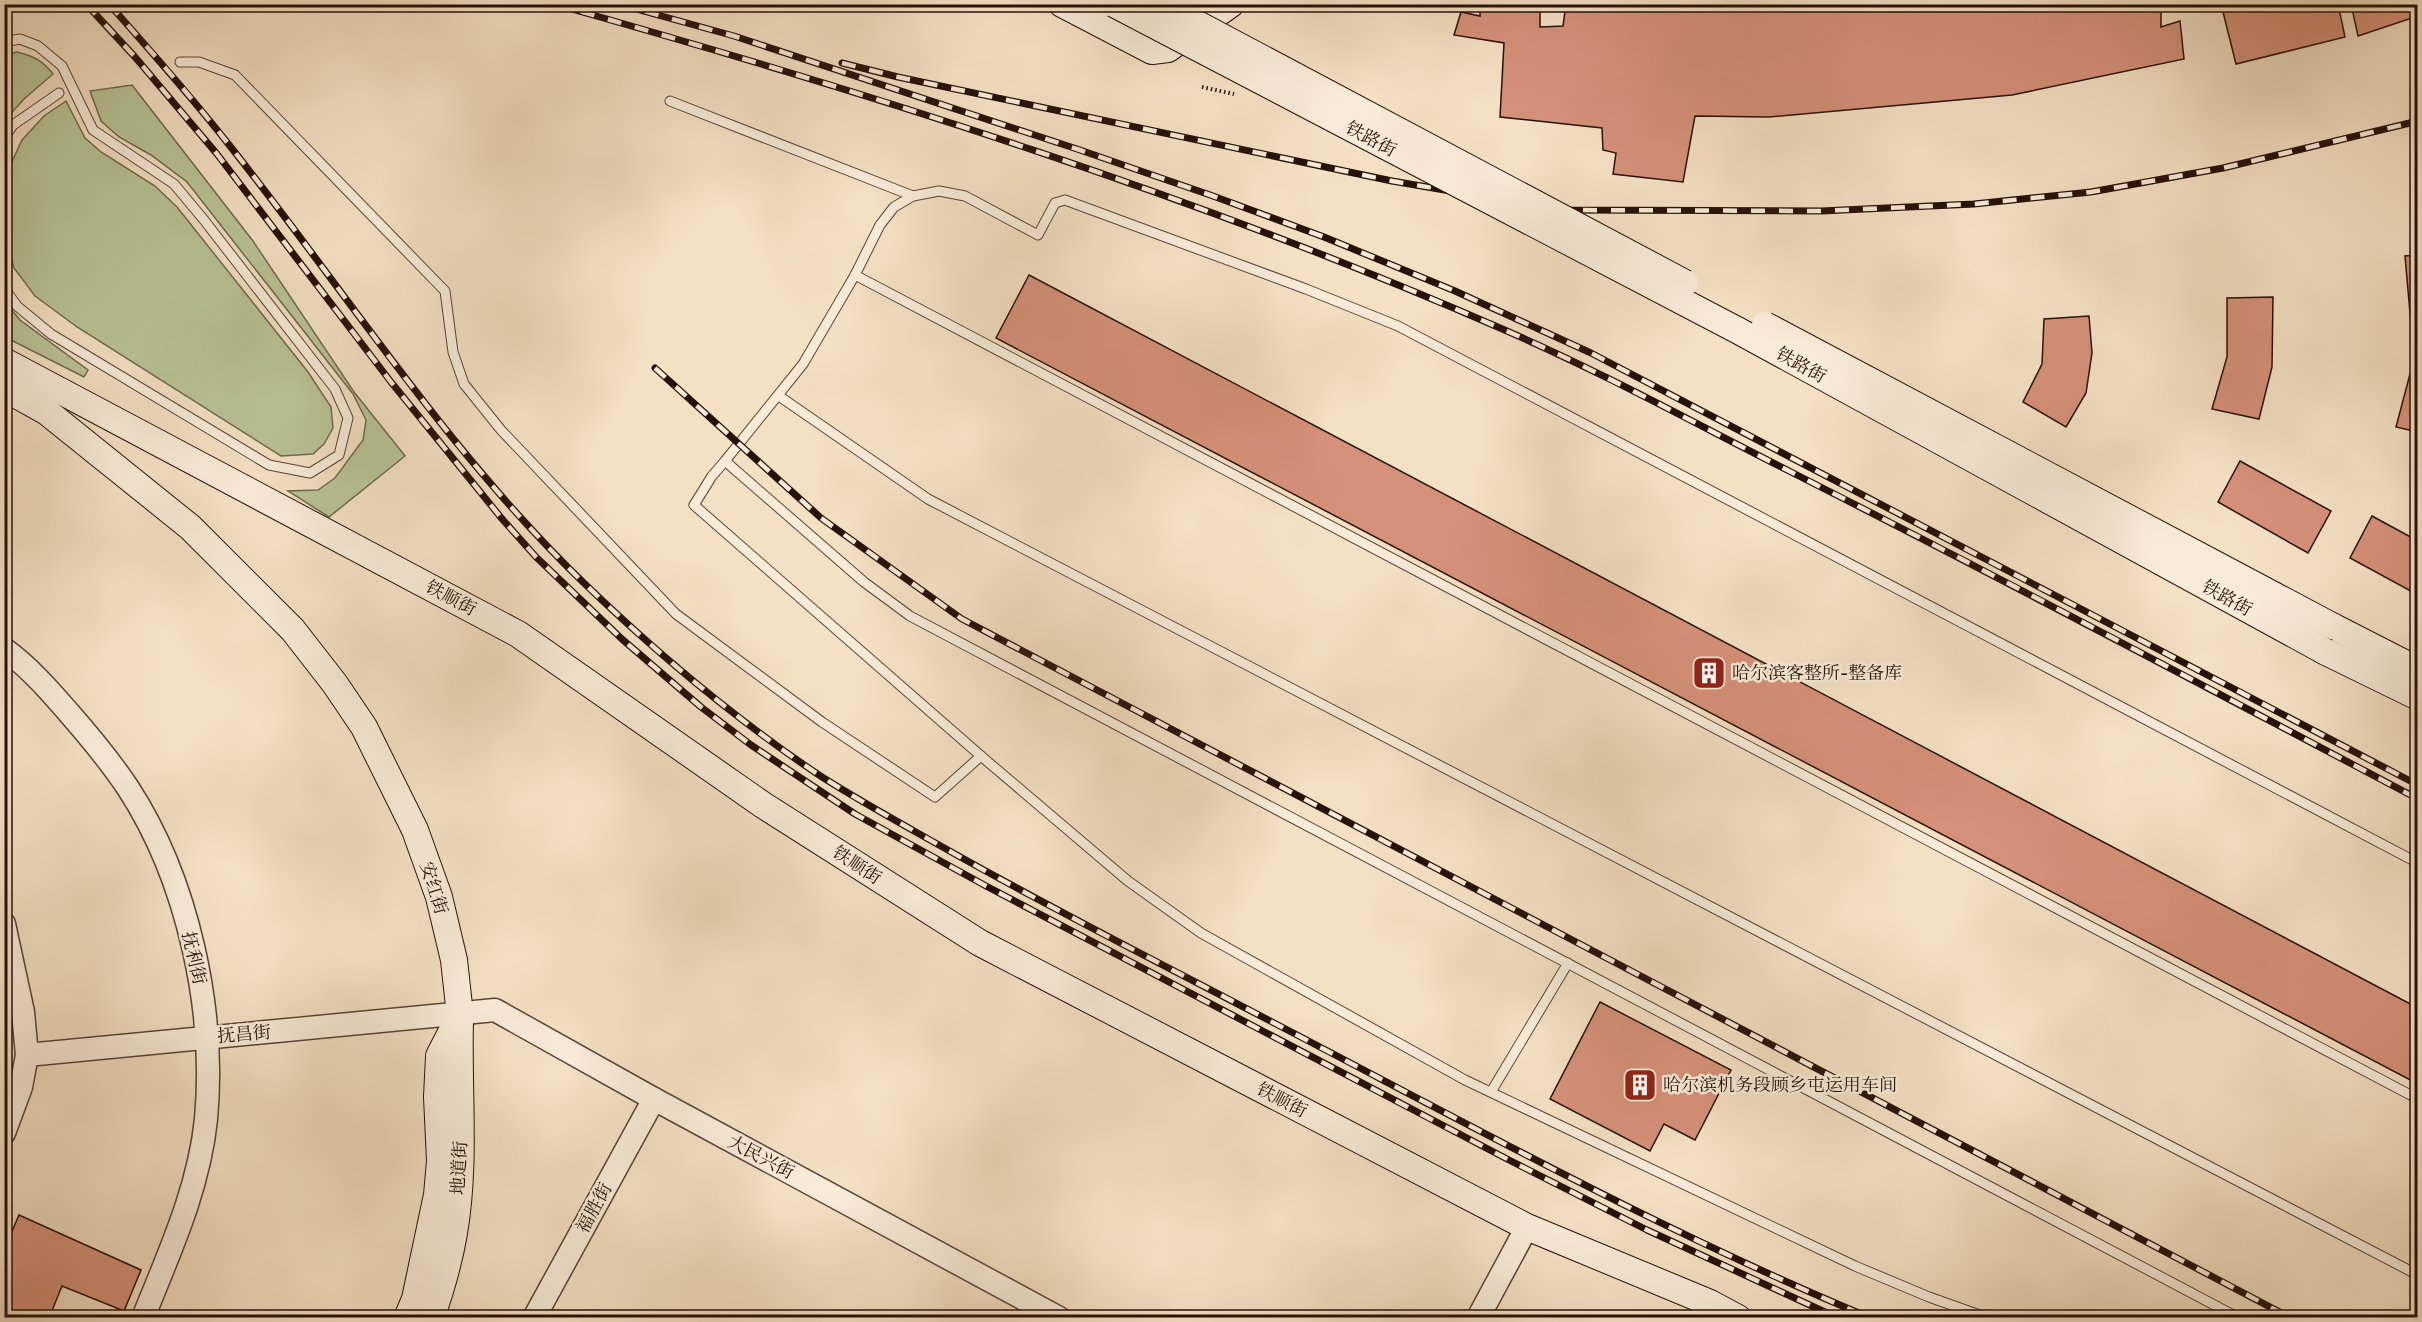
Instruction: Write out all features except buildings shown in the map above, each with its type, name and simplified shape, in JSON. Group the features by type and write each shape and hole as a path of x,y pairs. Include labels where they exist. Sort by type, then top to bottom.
{"main road":[{"path":"1062,4 1152,51 1168,49 1231,4"},
{"name":"铁路街","path":"1114,4 1737,330 2326,652 2418,697"},
{"path":"1160,4 2418,670"},
{"name":"铁顺街","path":"4,361 518,634 763,805 980,943 1527,1227 1710,1303 1738,1317"},
{"name":"安红街","path":"4,388 47,412 190,527 293,630 364,727 415,830 439,897 454,960 460,1015"},
{"path":"406,1317 415,1299 437,1195 440,1161 437,1097 439,1056 460,1015"},
{"name":"地道街","path":"431,1317 442,1288 454,1232 459,1182 460,1015"}],"street":[{"name":"抚利街","path":"4,649 47,687 99,746 129,790 165,860 190,937 202,990 207,1080 206,1119 199,1161 188,1202 143,1317"},
{"path":"4,924 23,1012 27,1054 21,1087 4,1133"},
{"name":"大民兴街","path":"460,1015 495,1010 654,1099 1059,1317"},
{"name":"抚昌街","path":"27,1054 460,1015"},
{"name":"福胜街","path":"534,1317 654,1099"},
{"path":"1478,1317 1527,1227"}],"lane":[{"path":"4,42 20,39 38,45 62,66 93,130 174,184 204,220 335,389 348,418 339,455 310,473 269,465 51,334 17,306 4,288"},
{"path":"180,62 199,62 235,75 445,291 453,352 464,384 501,430 676,614 822,722 935,796 981,756"},
{"path":"4,138 13,125 59,93"},
{"path":"670,101 914,196"},
{"path":"1988,1317 1929,1297 1855,1266 1465,1080 1201,933 1128,880 981,756 694,505 712,476 803,364 855,275 880,225 894,207 914,196 939,191 965,196 1038,235 1055,203 1065,200 1306,289 1398,326 2418,863"},
{"path":"855,275 2418,1100"},
{"path":"779,396 928,499 2418,1275"},
{"path":"724,461 864,582 910,616 2239,1317"},
{"path":"1491,1092 1568,963"}],"green space":[{"path":"17,52 38,60 53,74 24,99 5,120 5,55"},
{"path":"132,85 253,241 354,392 405,456 329,517 288,491 318,490 335,478 363,440 366,420 353,394 187,182 151,155 119,137 101,121 90,91"},
{"path":"66,101 85,138 101,152 155,186 177,207 308,372 331,407 333,428 324,444 313,454 281,456 77,327 35,296 14,268 5,236 5,177 22,140 44,116"},
{"path":"4,301 20,320 88,370 84,377 5,337"}],"railway":[{"path":"86,4 135,57 217,154 391,382 503,520 536,557 623,640 701,707 751,745 855,814 986,886 1647,1230 1838,1318"},
{"path":"109,4 226,141 443,426 536,535 614,612 671,662 760,733 851,795 1065,914 1570,1178 1720,1251 1871,1318"},
{"path":"554,4 794,74 1033,150 1269,234 1500,328 1611,380 1872,513 2418,799"},
{"path":"618,4 734,36 1080,150 1324,237 1455,291 1591,353 2418,785"},
{"path":"842,63 898,77 1392,181 1562,210 1821,211 1974,204 2091,192 2223,168 2418,121"},
{"path":"655,368 821,518 962,619 2291,1318"}],"place":[{"name":"哈尔滨客整所-整备库","path":"1709,673"},
{"name":"哈尔滨机务段顾乡屯运用车间","path":"1640,1085"}]}
